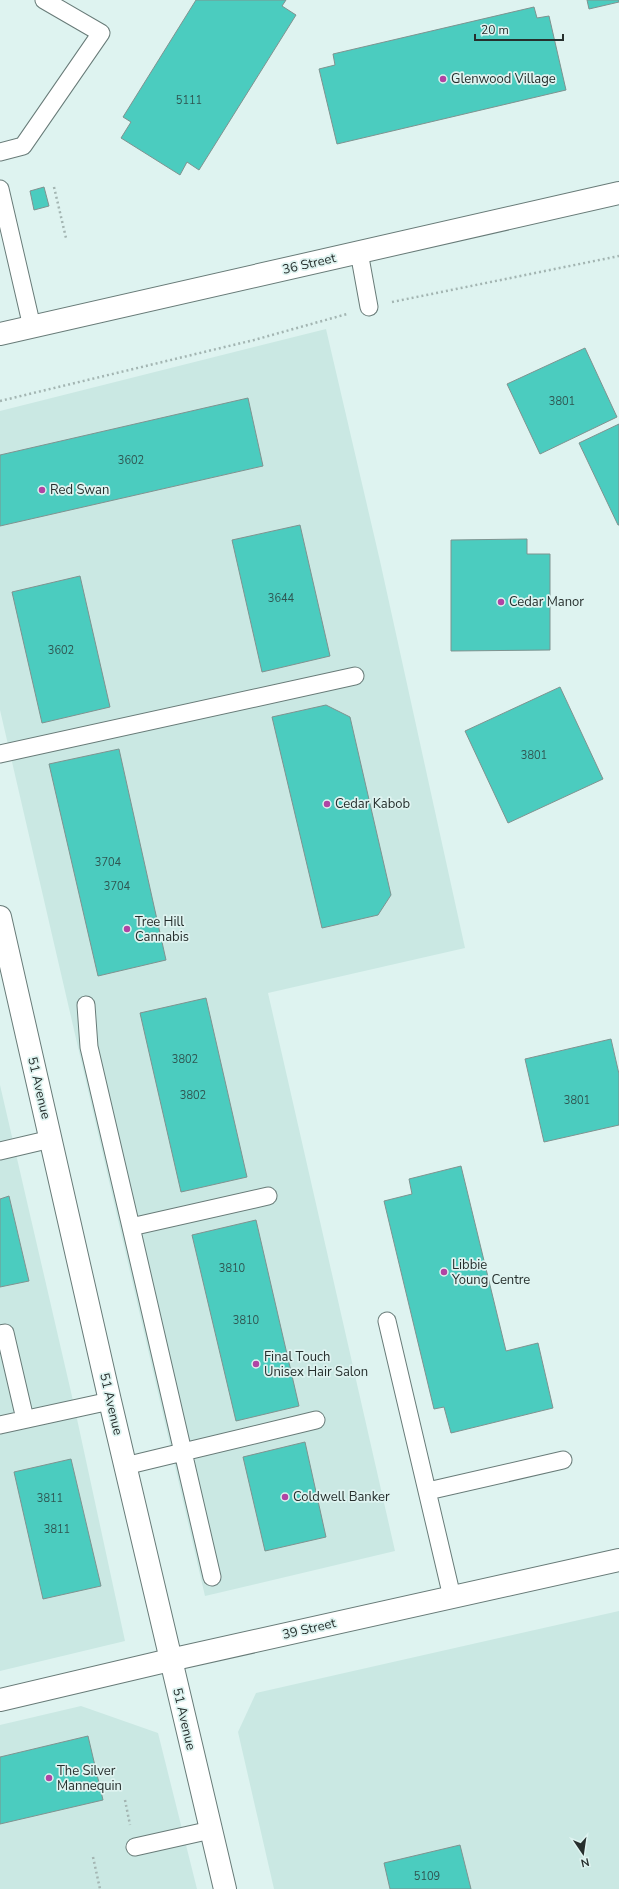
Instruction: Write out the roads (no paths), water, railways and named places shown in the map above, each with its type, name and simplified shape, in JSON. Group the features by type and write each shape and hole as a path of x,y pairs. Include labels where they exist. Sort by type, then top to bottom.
{"street":[{"name":"36 Street","path":"0,334 619,193"},
{"name":"51 Avenue","path":"0,917 125,1466 225,1889"},
{"name":"39 Street","path":"0,1700 170,1660 619,1560"}],"lane":[{"path":"0,152 23,146 101,33 44,0"},
{"path":"0,189 32,327"},
{"path":"359,252 369,307"},
{"path":"0,754 355,676"},
{"path":"86,1005 89,1047 212,1577"},
{"path":"0,1152 51,1139"},
{"path":"131,1227 268,1196"},
{"path":"388,1321 452,1597"},
{"path":"0,1334 5,1332 26,1419"},
{"path":"0,1425 110,1401"},
{"path":"125,1466 316,1420"},
{"path":"428,1491 563,1460"},
{"path":"135,1847 211,1830"}],"place":[{"name":"Glenwood Village","path":"443,79"},
{"name":"Red Swan","path":"42,490"},
{"name":"Cedar Manor","path":"501,602"},
{"name":"Cedar Kabob","path":"327,804"},
{"name":"Tree Hill Cannabis","path":"127,929"},
{"name":"Libbie Young Centre","path":"444,1272"},
{"name":"Final Touch Unisex Hair Salon","path":"256,1364"},
{"name":"Coldwell Banker","path":"285,1497"},
{"name":"The Silver Mannequin","path":"49,1778"}]}
